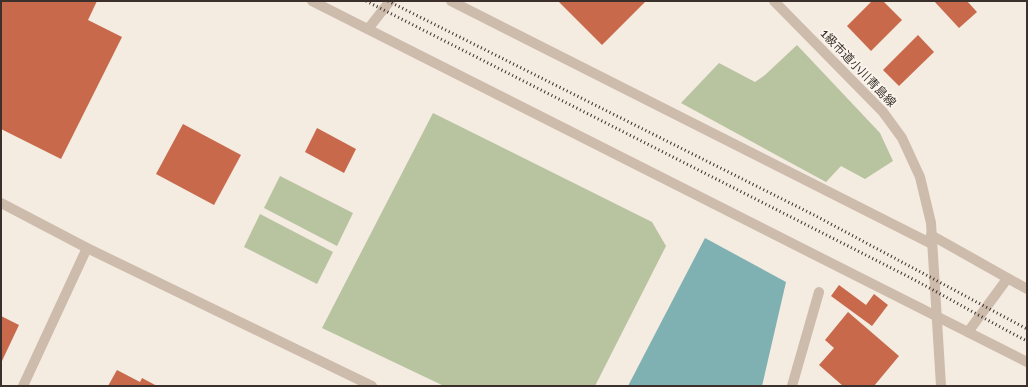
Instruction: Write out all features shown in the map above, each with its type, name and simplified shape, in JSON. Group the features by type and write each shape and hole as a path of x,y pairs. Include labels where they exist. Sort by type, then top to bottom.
{"street":[{"path":"312,1 1027,362"},
{"path":"368,29 390,1"},
{"path":"451,1 931,240 1027,290"},
{"name":"1級市道小川青島線","path":"774,1 884,112 902,138 920,177 931,223 941,386"},
{"path":"1,203 87,248 372,386"},
{"path":"23,386 87,248"},
{"path":"968,332 1007,279"},
{"path":"792,386 819,292"}],"green space":[{"path":"797,45 880,133 893,161 865,179 841,166 826,182 681,103 719,63 755,82 765,75"},
{"path":"433,113 652,222 666,246 595,386 444,386 322,328"},
{"path":"280,176 353,213 337,246 264,208"},
{"path":"260,214 333,252 317,284 244,247"}],"water":[{"path":"705,238 786,282 762,386 628,386"}],"building":[{"path":"1,1 97,1 88,20 122,37 61,159 1,129"},
{"path":"558,1 646,1 602,45"},
{"path":"872,1 883,1 902,20 871,51 847,26"},
{"path":"934,1 967,1 977,12 959,28"},
{"path":"918,35 934,52 899,86 883,70"},
{"path":"183,124 241,155 214,205 156,174"},
{"path":"317,128 356,149 344,173 305,152"},
{"path":"839,285 866,305 874,294 888,305 872,326 831,296"},
{"path":"848,312 899,356 874,386 843,386 819,365 834,348 825,340"},
{"path":"1,316 19,325 1,363"},
{"path":"117,370 140,382 142,378 157,386 108,386"}],"railway":[{"path":"366,1 907,276 1027,341"},
{"path":"388,1 814,215 1027,329"}]}
